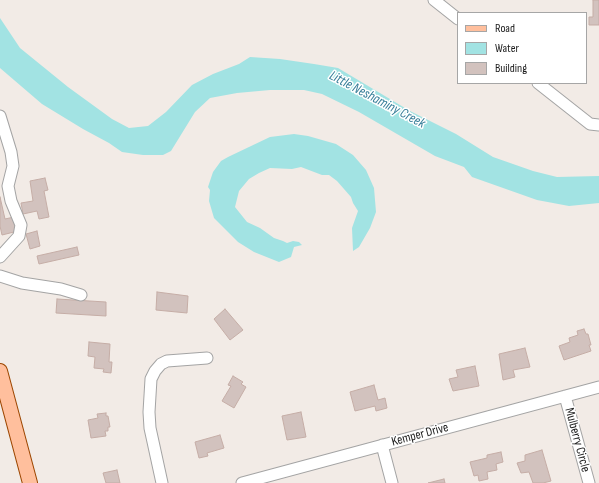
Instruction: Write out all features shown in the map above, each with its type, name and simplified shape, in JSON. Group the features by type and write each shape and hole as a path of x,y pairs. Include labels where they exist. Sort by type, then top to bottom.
{"main road":[{"path":"0,371 30,483"}],"street":[{"path":"434,0 457,18"},
{"path":"539,84 590,124 599,125"},
{"path":"0,116 11,152 13,166 8,186 11,201 21,225 19,236 0,258"},
{"path":"0,276 22,283 61,289 81,295"},
{"path":"162,483 150,428 149,412 151,379 161,364 167,361 207,358"},
{"name":"Kemper Drive","path":"242,483 599,387"},
{"name":"Mulberry Circle","path":"565,396 588,483"},
{"path":"382,445 392,483"}],"water":[{"name":"Little Neshaminy Creek","path":"0,18 20,48 68,87 112,119 129,128 148,126 166,112 192,85 213,74 239,64 250,57 280,59 314,64 338,68 410,111 456,134 493,157 533,171 557,177 599,176 599,203 569,206 537,200 472,177 464,167 435,156 359,112 322,94 304,90 270,90 237,93 210,98 195,112 171,151 163,155 143,155 122,152 42,104 0,68"},
{"path":"294,134 308,136 336,144 353,155 366,170 374,188 376,212 370,228 359,247 353,251 352,228 358,211 351,197 337,181 329,175 322,175 301,167 292,169 270,168 249,179 239,191 235,207 247,222 260,228 274,238 287,243 293,241 299,242 302,245 294,247 291,257 279,262 254,252 238,242 214,218 209,201 210,190 208,187 213,172 221,161 270,137"}],"building":[{"path":"593,0 599,0 599,25 589,25 589,17 593,17"},
{"path":"45,178 48,190 44,191 49,217 39,219 37,211 23,214 21,203 33,201 30,181"},
{"path":"0,197 5,219 14,217 18,231 2,235 0,226"},
{"path":"37,231 40,246 30,249 26,234"},
{"path":"77,247 79,255 39,264 37,256"},
{"path":"157,292 188,296 187,313 156,310"},
{"path":"57,299 106,302 106,316 56,313"},
{"path":"225,309 243,330 230,340 214,319"},
{"path":"584,329 586,334 588,334 591,351 564,360 559,346 570,342 569,338 578,335 577,331"},
{"path":"89,342 110,344 109,362 112,362 111,373 103,372 104,369 94,368 95,357 88,356"},
{"path":"525,348 530,367 513,370 515,377 503,380 499,354"},
{"path":"475,366 479,386 453,391 449,379 458,377 456,370"},
{"path":"233,376 243,382 241,384 246,387 234,408 222,401 231,386 228,385"},
{"path":"374,385 378,400 385,398 387,408 376,411 375,406 355,411 350,392"},
{"path":"301,412 306,437 287,440 282,416"},
{"path":"106,413 110,427 108,427 108,431 105,431 106,436 91,438 88,420 98,418 97,414"},
{"path":"220,435 224,448 207,453 208,456 199,458 195,442"},
{"path":"542,450 551,481 533,483 529,472 521,473 517,463 525,461 525,455"},
{"path":"501,452 503,462 496,464 497,470 487,472 488,479 479,481 478,475 474,476 470,462 487,458 487,455"},
{"path":"117,470 120,483 106,483 103,473"},
{"path":"444,479 445,483 428,483"}]}
